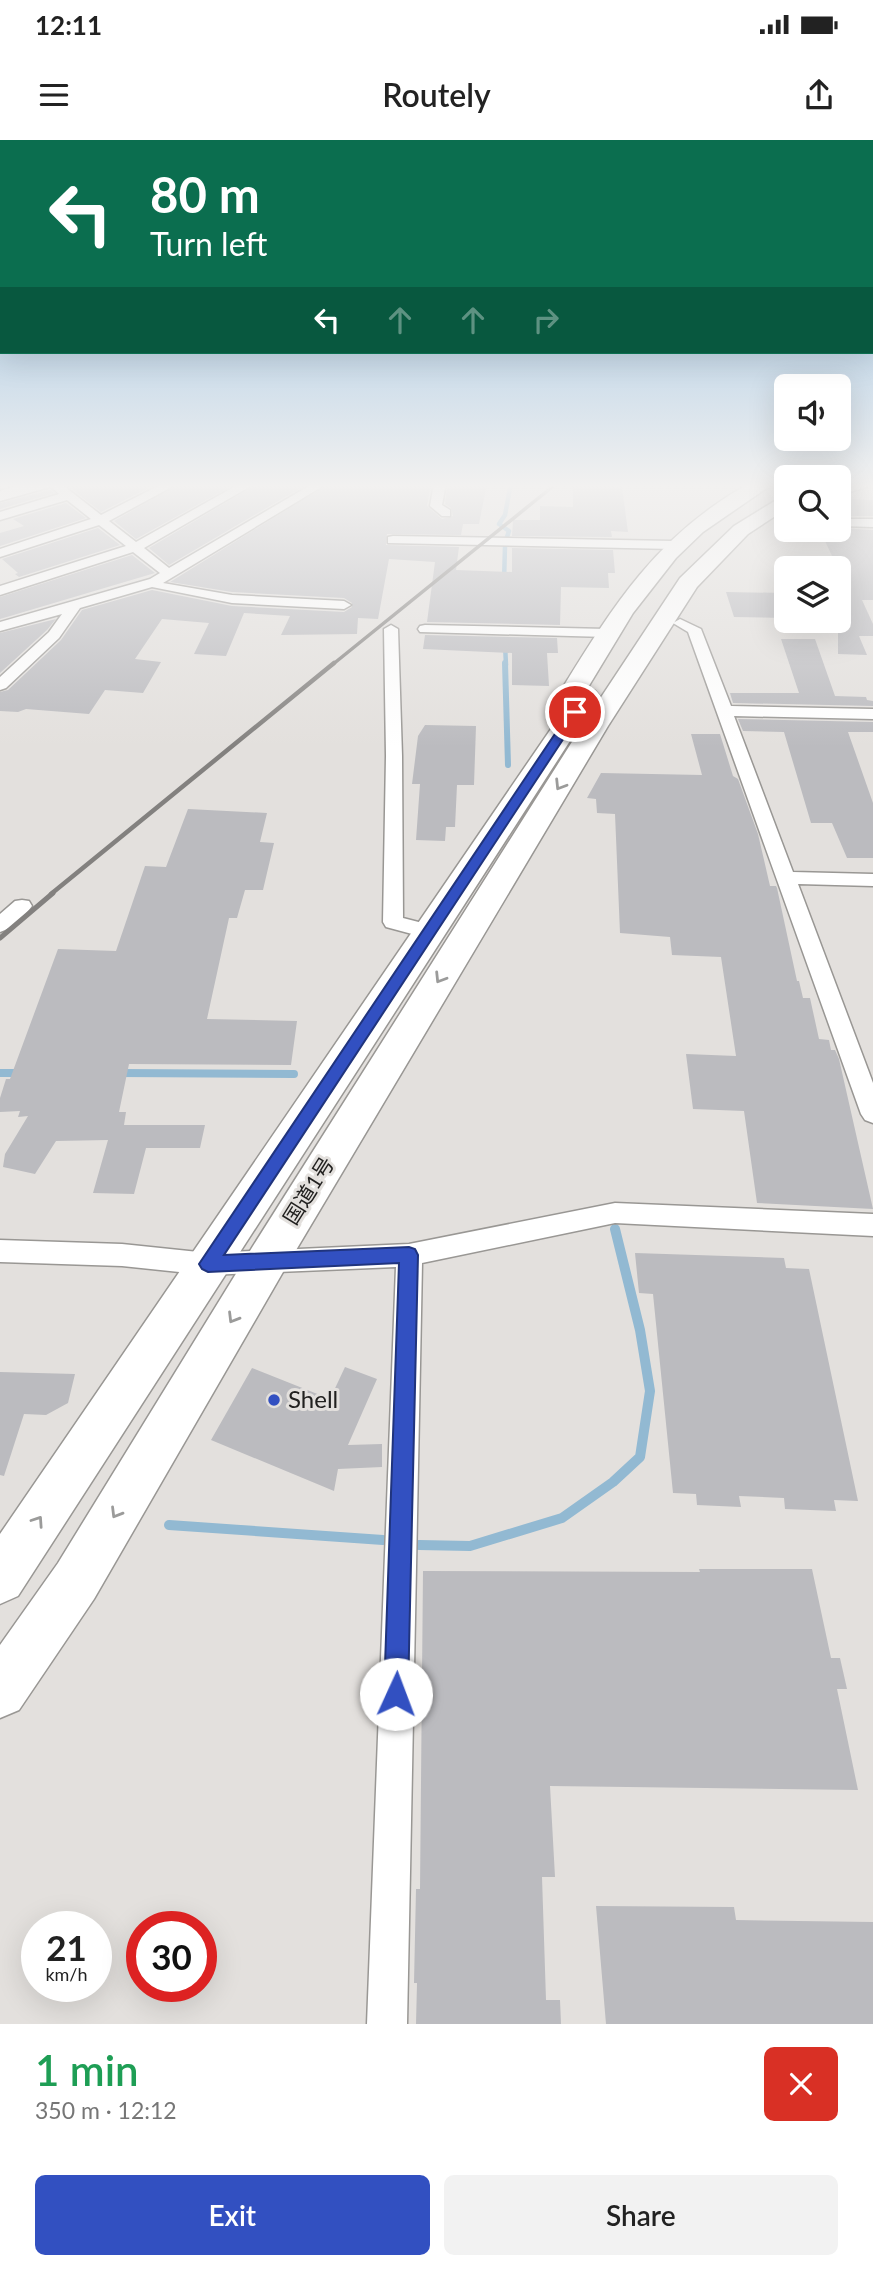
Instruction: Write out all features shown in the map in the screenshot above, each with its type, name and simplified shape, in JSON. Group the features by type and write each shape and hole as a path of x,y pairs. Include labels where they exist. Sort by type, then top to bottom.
{"highway":[{"path":"530,781 526,768 607,634 650,571"},
{"name":"国道1号","path":"0,1578 427,930 530,781 650,597 671,571"},
{"name":"国道1号","path":"0,1691 76,1581 268,1259 595,726 688,583 700,571"},
{"path":"595,726 613,721 680,623 722,571"}],"street":[{"path":"0,591 63,571"},
{"path":"165,571 169,574"},
{"path":"0,627 155,582 174,571"},
{"path":"155,582 158,586 232,599 344,605"},
{"path":"0,685 54,635 75,606"},
{"path":"680,623 694,629 873,1114"},
{"path":"391,629 394,756 393,922 427,930"},
{"path":"425,629 607,634"},
{"path":"724,711 873,714"},
{"path":"786,878 873,880"},
{"path":"0,925 22,906"},
{"path":"0,1251 122,1255 208,1264 268,1259 409,1255 615,1213 873,1224"},
{"path":"387,2024 409,1255"}],"building":[{"path":"16,571 38,571 19,577 15,574 18,573"},
{"path":"82,571 155,573 0,619 0,597"},
{"path":"188,571 387,571 378,619 358,618 357,634 281,635 290,616 244,613 226,656 194,654 209,623 162,619 135,659 161,662 143,693 105,690 89,714 26,709 18,712 0,711 0,692 8,690 61,640 82,610 152,590 232,606 344,612 352,607 352,603 344,598 232,592 170,582"},
{"path":"434,571 615,571 608,573 609,588 561,587 560,625 427,622"},
{"path":"851,571 873,571 873,600 862,600 873,624 873,636 859,636 867,655 838,654 838,633 851,633"},
{"path":"726,592 774,593 774,618 734,617"},
{"path":"56,619 47,630 0,673 0,633"},
{"path":"425,635 557,638 558,653 547,653 549,686 512,685 512,653 423,649"},
{"path":"781,639 815,639 835,696 866,697 867,700 873,701 873,706 733,703 730,693 799,693"},
{"path":"738,719 873,722 873,732 848,732 873,803 873,858 847,858 832,823 811,823 784,732 743,731"},
{"path":"425,725 476,726 474,785 457,785 455,827 446,827 445,841 416,840 420,784 412,784 418,736"},
{"path":"691,734 720,734 733,776 738,779 758,834 770,886 777,888 803,998 810,998 819,1039 829,1040 831,1050 835,1050 839,1059 873,1209 757,1203 744,1111 693,1109 686,1054 736,1056 721,957 672,955 670,937 620,933 615,814 597,813 596,799 587,798 601,773 702,775"},
{"path":"188,809 267,813 260,842 274,843 263,890 245,890 237,918 229,918 207,1019 297,1021 291,1065 129,1064 119,1112 126,1112 124,1125 205,1125 200,1148 146,1148 134,1194 93,1193 108,1140 56,1141 35,1174 3,1167 5,1154 28,1116 18,1117 20,1111 0,1112 0,1098 6,1079 10,1079 58,949 116,951 145,866 166,867"},
{"path":"635,1253 784,1258 786,1268 809,1269 858,1501 834,1500 836,1511 785,1509 784,1498 739,1496 741,1507 697,1505 696,1494 673,1493 653,1294 639,1293"},
{"path":"345,1367 377,1379 348,1445 382,1444 382,1467 338,1469 334,1491 211,1440 252,1368 330,1399"},
{"path":"0,1372 75,1374 68,1403 46,1415 24,1414 4,1476 0,1475"},
{"path":"699,1569 812,1569 831,1658 840,1658 847,1689 837,1689 858,1790 550,1786 555,1877 542,1877 546,2000 560,2000 561,2024 416,2024 417,1983 414,1983 416,1889 420,1889 423,1571 700,1572"},
{"path":"596,1906 734,1907 736,1920 873,1922 873,2024 606,2024"}],"waterway":[{"path":"504,571 504,582"},
{"path":"505,644 506,665"},
{"path":"505,663 508,765"},
{"path":"0,1073 22,1073"},
{"path":"118,1073 294,1074"},
{"path":"419,1545 470,1546 562,1518 613,1482 640,1457 650,1391 640,1330 615,1229"},
{"path":"169,1525 383,1540"}],"railway":[{"path":"332,665 448,571"},
{"path":"51,894 334,663"},
{"path":"0,938 53,893"}],"place":[{"name":"Shell","path":"274,1400"}],"route":[{"path":"396,1694 409,1255 268,1259 208,1264 427,930 575,712"}]}
